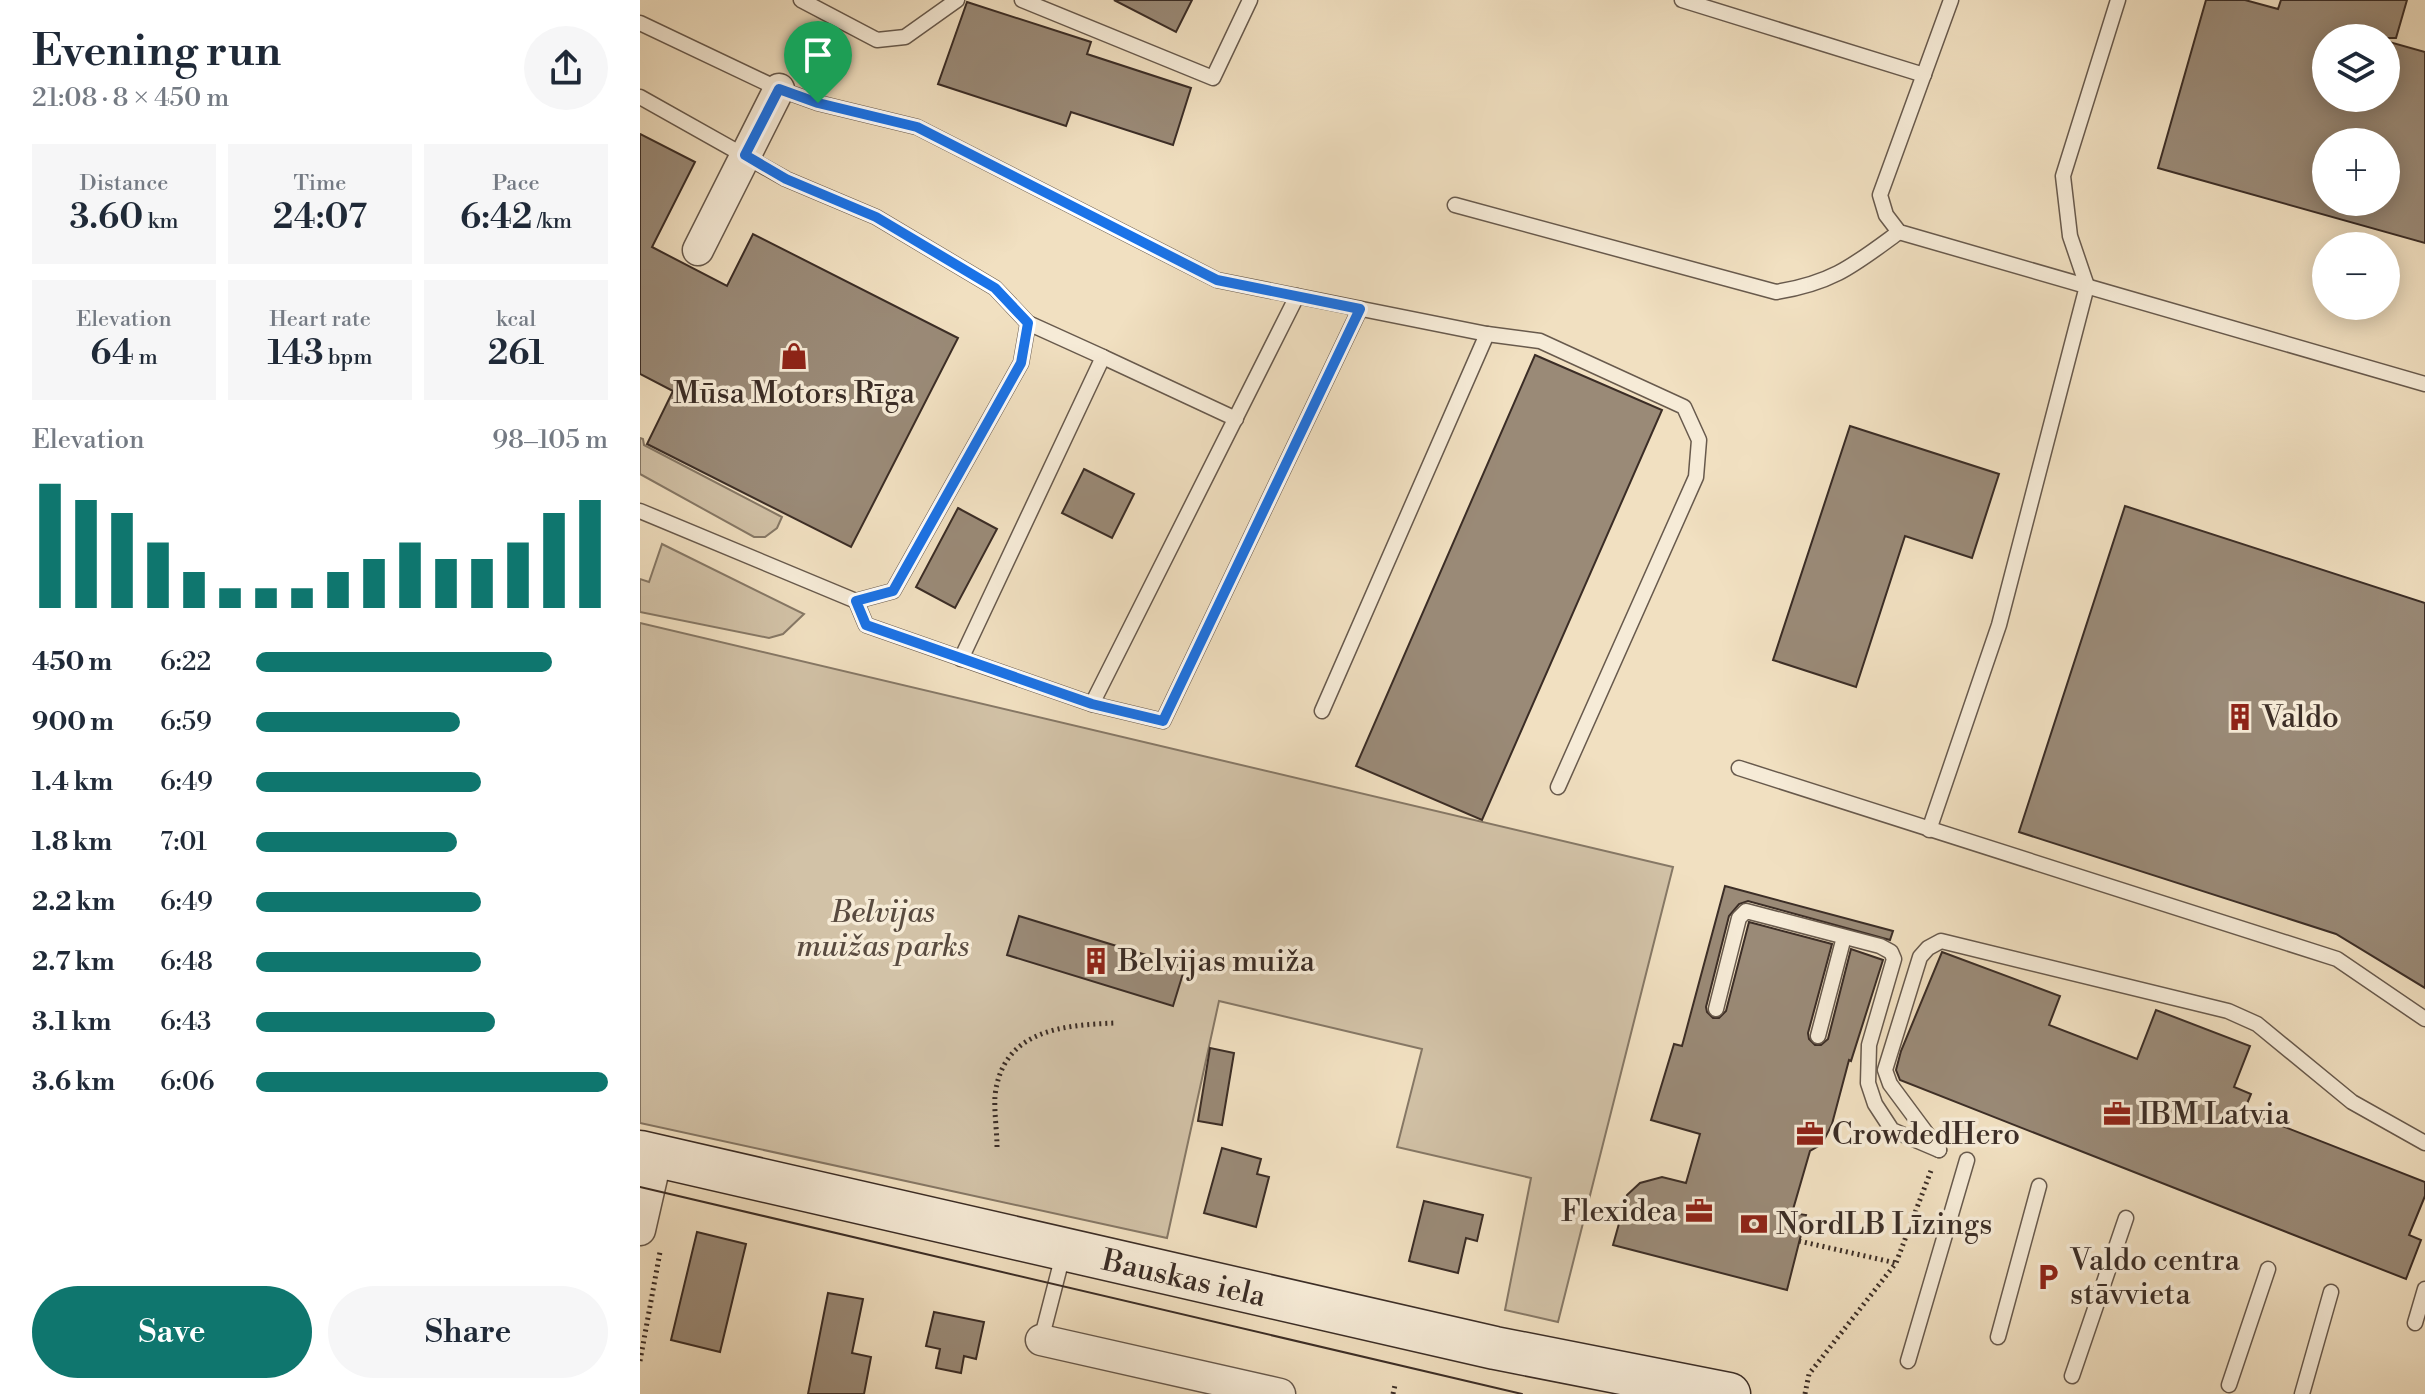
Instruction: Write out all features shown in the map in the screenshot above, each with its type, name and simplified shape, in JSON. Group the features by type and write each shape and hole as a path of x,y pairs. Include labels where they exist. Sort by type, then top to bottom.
{"street":[{"path":"698,250 779,89"},
{"path":"648,1154 651,1238"},
{"name":"Bauskas iela","path":"648,1154 1495,1348 1729,1394"},
{"path":"1041,1340 1280,1394"}],"lane":[{"path":"801,0 877,40 905,37 957,0"},
{"path":"1022,0 1213,78 1250,0"},
{"path":"1682,0 1924,75"},
{"path":"1951,0 1880,195 1886,215 1899,232 2425,384"},
{"path":"1929,830 1999,625 2087,286 2070,236 2063,176 2118,0"},
{"path":"640,23 779,89 818,103 917,127 1217,280 1487,334 1540,341 1684,407 1699,440 1696,477 1558,787"},
{"path":"640,97 786,179 876,217 995,288 1028,323 1236,419"},
{"path":"1455,205 1776,292 1812,286 1845,272 1899,232"},
{"path":"1092,704 1297,296"},
{"path":"856,601 866,625 1092,704 1163,721 1360,309"},
{"path":"640,511 856,601 893,591 1021,363 1028,323"},
{"path":"1322,711 1487,334"},
{"path":"961,659 1103,357"},
{"path":"1739,768 2337,959 2425,1019"},
{"path":"1716,1009 1739,918 1746,911 1880,946 1891,952 1894,959 1869,1045 1868,1083 1875,1104 1892,1130 1939,1150"},
{"path":"1818,1036 1844,937"},
{"path":"1939,1150 1890,1084 1885,1070 1920,957 1941,941 2228,1011 2257,1024 2352,1102 2425,1143"},
{"path":"1908,1361 1967,1160"},
{"path":"1998,1337 2039,1186"},
{"path":"2072,1376 2126,1218"},
{"path":"1041,1340 1064,1250"},
{"path":"2229,1385 2268,1269"},
{"path":"2415,1323 2425,1289"},
{"path":"2302,1394 2331,1292"}],"path":[{"path":"997,1147 995,1095 1006,1058 1026,1040 1072,1024 1116,1023"},
{"path":"1805,1394 1809,1374 1896,1263 1939,1150"},
{"path":"640,1361 651,1238"},
{"path":"1799,1241 1896,1263"},
{"path":"1393,1394 1395,1385"}],"green space":[{"path":"640,438 644,445 782,517 777,528 765,537 754,537 640,474"},
{"path":"662,544 804,614 783,634 769,638 640,612 640,579 649,582"},
{"name":"Belvijas muižas parks","path":"640,623 1673,867 1558,1322 1505,1310 1531,1178 1397,1147 1422,1049 1219,1001 1167,1238 640,1123"}],"building":[{"path":"1114,0 1192,0 1176,32"},
{"path":"2206,0 2245,0 2278,9 2281,0 2407,0 2400,24 2312,24 2312,112 2400,112 2400,45 2425,52 2425,243 2400,236 2400,232 2386,232 2329,216 2400,216 2400,128 2312,128 2312,211 2158,168"},
{"path":"967,2 1091,42 1087,54 1191,88 1173,145 1071,112 1066,126 938,84"},
{"name":"Mūsa Motors Rīga","path":"640,134 695,162 652,247 727,286 753,234 958,338 851,547 647,444 673,391 640,374"},
{"path":"1535,355 1662,410 1482,820 1356,766"},
{"path":"1850,426 1999,474 1972,558 1905,536 1856,687 1773,660"},
{"path":"1084,469 1134,494 1112,538 1062,513"},
{"name":"Valdo","path":"2125,506 2425,603 2425,988 2336,934 2019,832"},
{"path":"958,508 997,529 955,608 916,587"},
{"path":"1725,886 1893,931 1890,940 1748,901 1739,904 1729,916 1706,1007 1713,1018 1719,1018 1726,1011 1749,922 1832,944 1808,1033 1815,1045 1821,1045 1828,1039 1851,949 1883,960 1849,1060 1832,1124 1822,1144 1810,1151 1792,1213 1806,1215 1787,1290 1613,1245 1627,1195 1640,1183 1662,1177 1686,1183 1700,1134 1651,1120 1674,1044 1682,1046"},
{"name":"Belvijas muiža","path":"1019,916 1185,967 1173,1006 1007,955"},
{"path":"1942,952 2060,996 2049,1025 2137,1059 2156,1010 2250,1046 2234,1087 2251,1094 2244,1111 2425,1182 2425,1196 2409,1235 2421,1240 2406,1279 1900,1080 1896,1070 1901,1051"},
{"path":"1210,1048 1234,1053 1222,1125 1198,1121"},
{"path":"1222,1148 1261,1159 1257,1174 1269,1177 1256,1227 1204,1213"},
{"path":"1424,1201 1483,1215 1477,1241 1466,1238 1458,1273 1409,1261"},
{"path":"697,1232 746,1244 720,1352 671,1340"},
{"path":"828,1293 863,1299 852,1353 871,1357 864,1394 808,1394"},
{"path":"934,1312 984,1322 976,1359 964,1356 961,1373 936,1368 940,1349 926,1346"}],"tram line":[{"path":"640,1187 1522,1394"}],"place":[{"name":"Mūsa Motors Rīga","path":"794,356"},
{"name":"Valdo","path":"2240,717"},
{"name":"Belvijas muiža","path":"1096,961"},
{"name":"IBM Latvia","path":"2117,1114"},
{"name":"CrowdedHero","path":"1810,1134"},
{"name":"Flexidea","path":"1699,1211"},
{"name":"NordLB Līzings","path":"1754,1224"},
{"name":"Valdo centra stāvvieta","path":"2048,1277"}],"route":[{"path":"779,89 818,103 917,127 1217,280 1360,309 1163,721 1092,704 866,625 856,601 893,591 1021,363 1028,323 995,288 876,217 786,179 745,155 779,89"}]}
